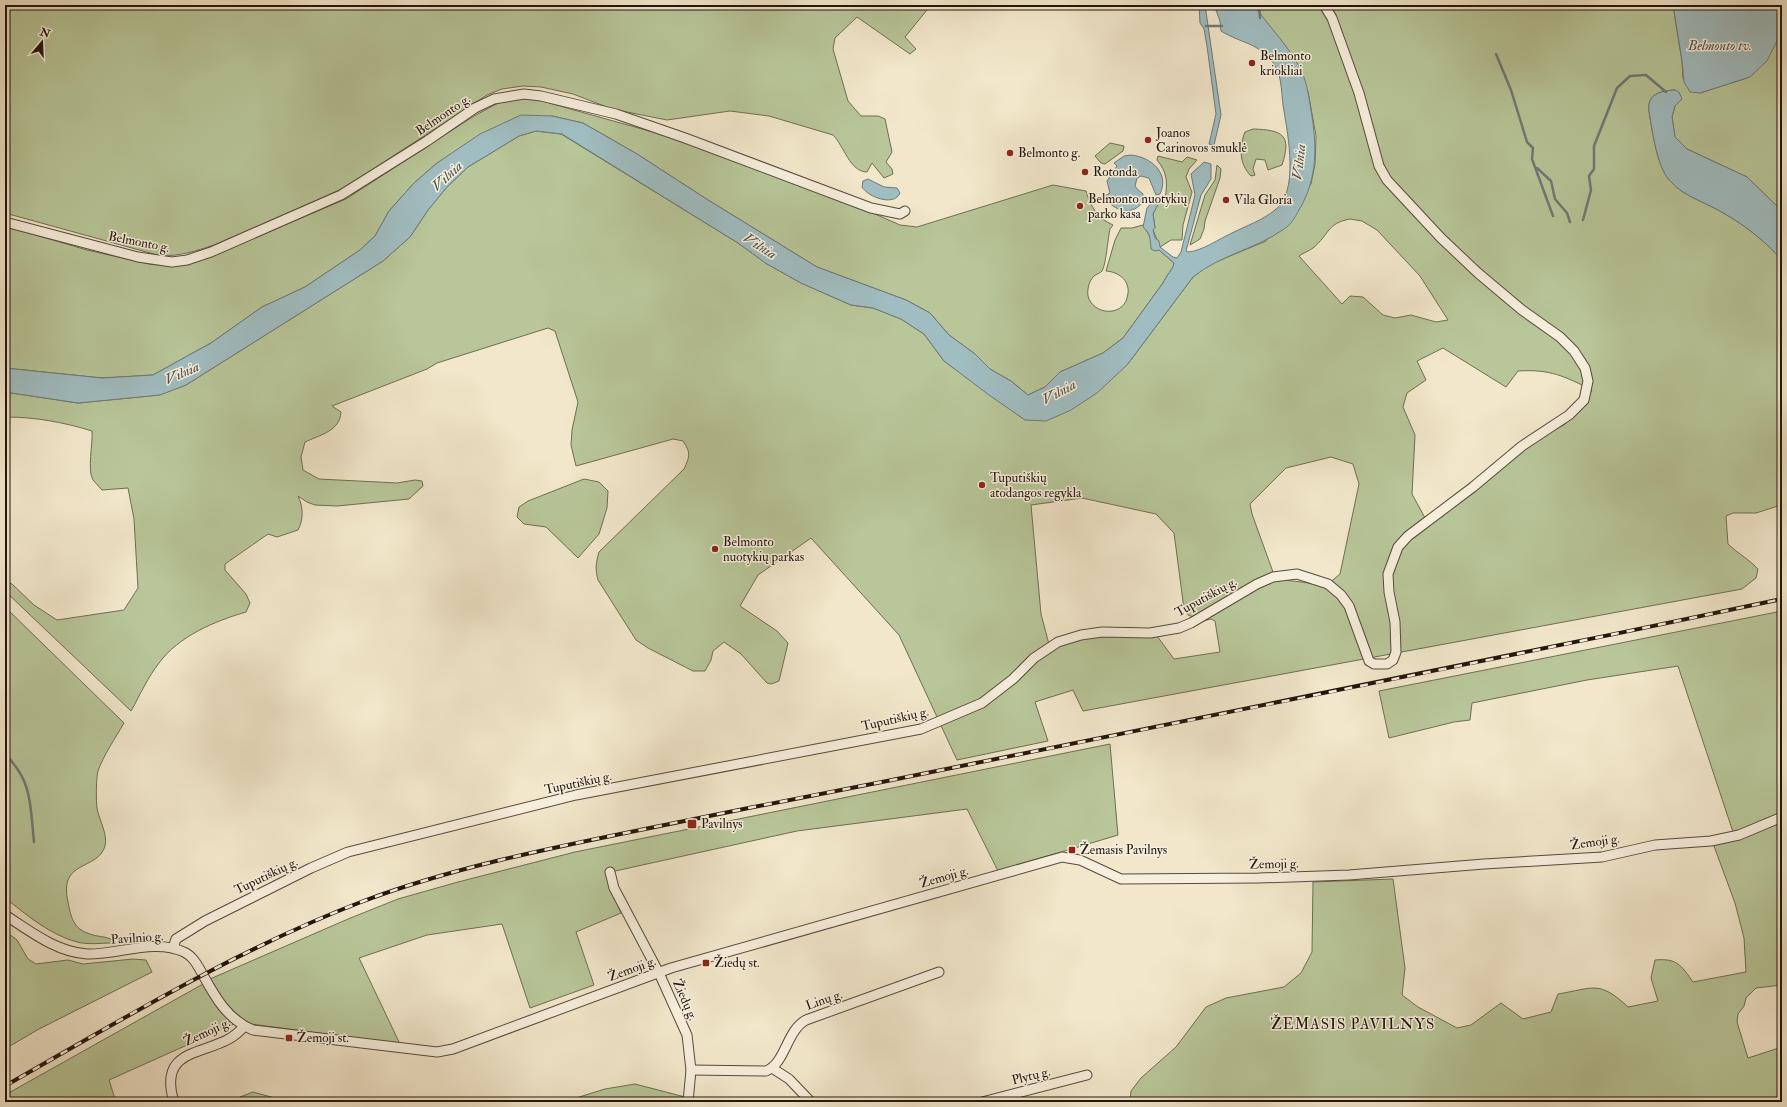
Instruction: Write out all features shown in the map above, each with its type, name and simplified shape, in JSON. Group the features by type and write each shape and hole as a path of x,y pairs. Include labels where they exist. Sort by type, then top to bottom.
{"street":[{"name":"Tuputiškių g.","path":"173,948 174,942 180,936 205,920 311,868 348,852 576,796 921,729 982,703 1013,679 1034,658 1058,642 1081,635 1102,632 1150,633 1179,628 1191,623 1257,584 1273,577 1298,574 1328,584 1341,595 1349,606 1369,661 1374,664 1387,664 1392,660 1396,652 1394,622 1388,592 1388,574 1398,548 1408,536 1446,508 1522,446 1569,415 1584,400 1588,375 1580,358 1565,342 1522,310 1478,273 1441,238 1387,180 1380,166 1359,94 1342,50 1332,18 1324,5"},
{"name":"Belmonto g.","path":"5,222 138,257 172,262 187,260 211,252 341,195 427,141 475,108 494,99 524,94 541,96 616,114 871,208 900,214 905,211"},
{"name":"Žemoji g.","path":"174,1102 171,1078 177,1063 187,1055 236,1036 244,1026 265,1032 437,1052 454,1049 682,965 1062,857 1080,860 1121,879 1259,878 1349,875 1484,864 1602,857 1655,845 1711,841 1739,835 1782,818"},
{"name":"Žiedų g.","path":"610,872 614,888 660,973 687,1035 691,1070 688,1102"},
{"name":"Pavilnio g.","path":"5,915 42,938 63,949 74,952 100,954 152,947 173,948 184,952 191,957 222,1007 244,1026"},
{"name":"Linų g.","path":"772,1068 800,1023 939,972"},
{"path":"691,1070 759,1072 772,1068 795,1084 811,1102"},
{"name":"Plytų g.","path":"982,1102 1087,1075"}],"green space":[{"path":"5,5 931,5 905,37 916,49 910,54 857,17 835,38 833,49 848,101 861,116 878,116 885,119 892,152 886,162 892,169 893,174 884,178 872,163 867,172 856,168 833,135 769,116 730,111 667,120 612,109 573,94 541,87 523,86 502,89 487,95 344,188 214,245 181,254 161,256 5,213"},
{"path":"1254,5 1673,5 1682,61 1683,79 1700,93 1750,77 1781,14 1778,5 1782,5 1782,211 1747,177 1687,149 1675,137 1672,117 1675,106 1681,99 1675,90 1664,91 1656,94 1652,97 1649,105 1658,158 1665,175 1670,181 1682,191 1741,224 1776,253 1782,260 1782,506 1781,505 1756,513 1733,513 1726,516 1728,544 1758,569 1756,578 1742,589 1083,711 1073,690 1035,702 1048,741 957,760 899,635 811,538 758,575 740,606 777,631 788,643 779,681 771,684 767,683 741,654 724,642 713,651 711,660 705,671 693,671 648,648 636,640 598,580 596,569 599,552 684,469 689,455 683,441 673,439 576,466 571,445 572,430 578,402 555,331 548,328 437,363 427,369 332,406 341,412 340,418 337,424 328,432 305,442 301,457 303,470 319,479 397,483 415,480 422,481 423,486 409,499 337,506 315,505 298,496 302,513 298,530 277,537 268,534 225,564 225,570 246,594 250,603 246,612 222,620 198,631 187,637 167,653 155,668 131,711 5,591 5,582 12,584 34,605 57,620 124,610 138,588 134,519 128,488 102,490 93,480 90,470 92,431 49,421 5,417 5,392 78,403 159,395 186,385 383,261 410,237 428,210 447,187 468,167 519,136 536,131 561,134 738,243 767,264 801,283 851,305 873,308 901,319 924,334 944,361 1025,420 1127,365 1193,277 1206,266 1266,241 1311,184 1315,164 1316,136 1308,92","holes":["1350,219 1362,221 1377,230 1420,276 1448,320 1436,322 1411,315 1395,318 1383,315 1363,297 1350,296 1342,304 1299,256 1313,248 1332,227 1342,221","1443,348 1506,387 1518,371 1539,371 1565,377 1592,390 1585,404 1564,425 1535,440 1427,526 1424,516 1412,494 1415,435 1403,407 1407,393 1426,380 1417,361","1331,457 1353,464 1359,484 1340,574 1327,585 1284,580 1273,572 1252,514 1250,504 1286,468","1082,498 1156,514 1174,533 1184,609 1188,615 1203,621 1211,619 1215,621 1220,652 1174,659 1157,636 1093,637 1062,644 1051,652 1041,614 1031,505"]},
{"path":"518,97 542,101 674,138 866,210 900,225 917,227 1053,185 1086,191 1095,211 1103,219 1113,225 1110,229 1103,268 1101,272 1092,278 1088,288 1088,296 1091,302 1101,310 1114,311 1124,304 1127,298 1128,287 1124,279 1116,273 1106,271 1115,240 1121,228 1132,228 1143,225 1150,236 1151,246 1159,250 1174,263 1174,265 1163,283 1123,338 1103,353 1060,372 1045,387 1028,395 1011,381 990,369 975,354 949,335 930,313 906,300 817,267 708,200 637,154 583,123 552,116 437,163 414,183 389,211 375,236 360,250 305,287 262,307 211,343 153,375 102,378 5,368 5,226 87,250 149,264 169,266 228,249 346,199 474,116 500,102"},
{"path":"1253,129 1278,133 1285,141 1286,147 1282,165 1268,170 1265,160 1256,159 1253,169 1255,175 1251,176 1242,161 1241,149 1245,132"},
{"path":"1110,143 1124,146 1123,151 1105,164 1101,163 1095,156"},
{"path":"1158,156 1182,162 1187,157 1197,160 1189,169 1186,177 1192,192 1183,225 1182,240 1171,240 1160,247 1153,230 1155,228 1153,214 1159,198 1165,198 1166,178 1163,169 1157,160"},
{"path":"1217,165 1221,169 1220,178 1205,221 1204,229 1200,239 1190,245 1205,195 1215,180"},
{"path":"584,479 599,482 608,491 607,508 599,534 578,558 546,527 524,524 517,517 519,507 528,501"},
{"path":"5,607 124,723 103,759 97,774 97,808 106,841 105,846 101,854 95,859 73,872 66,888 70,913 76,926 84,932 113,940 112,943 94,944 77,942 57,935 39,924 5,898"},
{"path":"1782,611 1782,985 1756,988 1746,998 1744,1006 1738,1014 1737,1022 1748,1058 1782,1047 1782,1102 1130,1102 1131,1091 1141,1078 1176,1047 1206,1007 1226,998 1284,987 1301,973 1312,952 1313,882 1393,879 1405,968 1402,995 1418,1007 1457,1028 1471,1025 1501,1003 1523,1019 1551,1012 1558,994 1588,988 1603,989 1618,998 1628,1007 1658,1001 1651,978 1655,960 1669,960 1678,964 1693,982 1746,972 1744,938 1735,903 1711,838 1733,832 1678,666 1587,680 1472,703 1470,720 1454,722 1389,738 1379,691"},
{"path":"1110,744 1118,835 998,871 967,809 797,831 606,873 621,913 576,932 594,985 530,1008 502,924 427,935 359,958 400,1044 251,1024 232,1010 210,979 398,899 458,882 575,852"},
{"path":"5,931 17,940 28,959 36,964 68,960 83,964 133,959 146,960 152,972 39,1029 5,1049"},
{"path":"203,984 234,1024 109,1080 116,1102 5,1102 5,1095"},
{"path":"635,1084 685,1097 685,1102 563,1102 605,1089"},
{"path":"253,1092 275,1098 276,1102 239,1102 240,1097"}],"water":[{"path":"1199,5 1205,5 1221,115 1214,145 1209,144 1216,114 1207,46 1204,29 1200,23"},
{"name":"Vilnia","path":"1214,5 1254,5 1285,46 1302,72 1307,86 1313,123 1315,149 1313,174 1310,186 1291,223 1273,236 1226,257 1193,277 1127,365 1097,393 1071,410 1046,421 1025,420 989,395 944,361 924,334 901,319 873,308 851,305 801,283 767,264 738,243 562,134 536,131 519,136 468,167 447,187 428,210 410,237 383,261 186,385 160,395 78,403 5,392 5,368 102,378 153,375 211,343 262,307 305,287 360,250 375,236 389,211 414,183 437,163 480,134 521,115 552,116 583,123 637,154 708,200 817,267 906,300 930,313 949,335 975,354 990,369 1011,381 1028,395 1045,387 1060,372 1103,353 1123,338 1163,283 1174,263 1159,250 1155,251 1151,249 1149,234 1143,227 1147,208 1155,199 1158,199 1159,203 1153,214 1155,228 1153,230 1155,238 1159,241 1160,247 1173,257 1177,258 1181,252 1195,195 1191,174 1204,162 1211,164 1211,179 1201,195 1186,251 1193,251 1205,247 1260,220 1275,210 1282,202 1287,191 1290,163 1288,134 1277,69 1262,51 1221,31 1220,21"},
{"name":"Belmonto tv.","path":"1673,5 1778,5 1781,14 1782,31 1767,61 1750,77 1700,93 1690,92 1684,82"},
{"path":"1675,90 1679,92 1682,99 1675,106 1672,117 1675,137 1687,149 1747,177 1782,211 1782,260 1748,229 1718,210 1682,191 1665,175 1658,158 1650,119 1649,105 1652,97 1656,94 1664,91"},
{"path":"1131,155 1145,159 1157,167 1162,179 1162,186 1160,194 1156,195 1149,178 1141,176 1137,178 1135,186 1143,194 1142,203 1132,210 1127,211 1116,208 1105,196 1110,193 1107,181 1117,166 1114,163 1124,156"},
{"path":"868,179 884,187 897,188 900,193 897,197 887,200 875,197 865,191 862,187 863,181"}],"waterway":[{"path":"1259,5 1260,18"},
{"path":"1206,26 1222,26"},
{"path":"1496,54 1511,90 1527,142 1533,148 1532,159 1553,216"},
{"path":"1583,220 1591,190 1589,176 1594,169 1594,146 1617,88 1630,76 1646,75 1666,92"},
{"path":"1537,168 1551,181 1555,199 1567,213 1570,222"},
{"path":"5,754 21,774 25,784 30,805 34,842"}],"railway":[{"path":"5,1086 136,1011 269,942 361,902 464,869 534,852 702,817 1558,646 1782,599"}],"place":[{"name":"Belmonto kriokliai","path":"1252,63"},
{"name":"Joanos Carinovos smuklė","path":"1148,140"},
{"name":"Belmonto g.","path":"1010,153"},
{"name":"Rotonda","path":"1085,172"},
{"name":"Vila Gloria","path":"1226,200"},
{"name":"Belmonto nuotykių parko kasa","path":"1080,206"},
{"name":"Tuputiškių atodangos regykla","path":"982,485"},
{"name":"Belmonto nuotykių parkas","path":"715,549"},
{"name":"Pavilnys","path":"692,824"},
{"name":"Žemasis Pavilnys","path":"1072,850"},
{"name":"Žiedų st.","path":"706,963"},
{"name":"Žemoji st.","path":"289,1038"}],"district":[{"name":"ŽEMASIS PAVILNYS","path":"1353,1024"}]}
